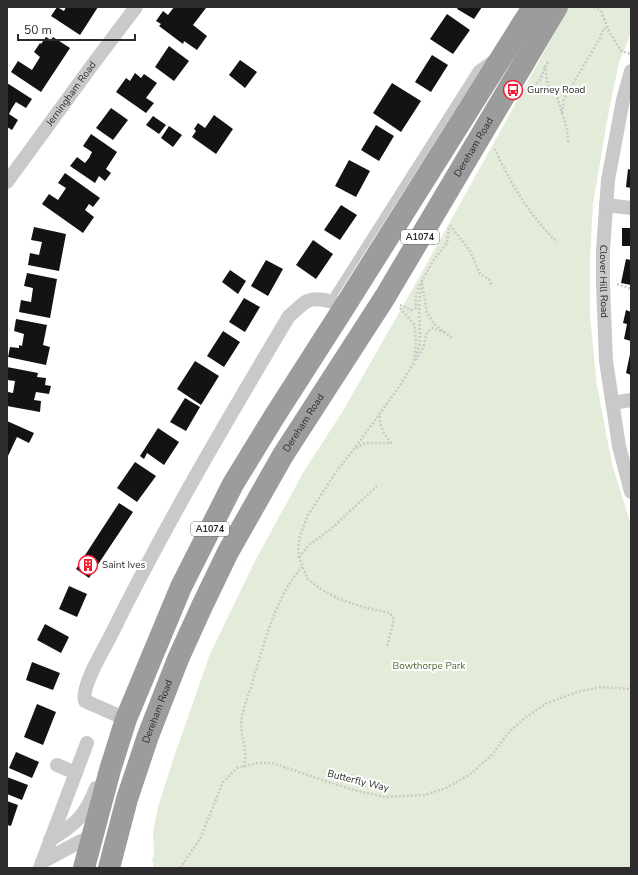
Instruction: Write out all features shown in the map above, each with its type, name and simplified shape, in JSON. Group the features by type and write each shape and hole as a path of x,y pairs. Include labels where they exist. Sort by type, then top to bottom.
{"highway":[{"name":"A1074","path":"84,868 110,770 126,720 181,587 233,484 274,417 338,304 533,7"},
{"name":"Dereham Road","path":"109,868 127,799 140,759 178,659 228,552 283,456 369,321 557,7"},
{"path":"338,304 369,321"},
{"name":"A1074","path":"92,837 102,834 105,830 117,786 128,767 140,759"}],"street":[{"name":"Jerningham Road","path":"7,182 136,7"},
{"name":"Clover Hill Road","path":"631,71 623,100 608,180 603,250 606,362 619,446 631,492"},
{"path":"606,205 631,208"},
{"path":"126,720 84,701 91,675 124,608 192,480 289,316 305,302 317,300 338,304"},
{"path":"613,403 631,400"},
{"path":"41,865 87,743"},
{"path":"56,765 76,773"},
{"path":"50,840 67,829 81,817 90,803 97,785 110,770"},
{"path":"41,865 81,840 92,837"}],"path":[{"path":"594,7 601,11 609,31 620,51 631,54"},
{"path":"562,113 564,99 600,38 604,28 609,31"},
{"path":"530,88 540,80 548,61"},
{"path":"546,67 548,86 557,96 566,129 568,143"},
{"path":"489,122 493,124 491,132 492,142 501,164 536,218 557,242"},
{"path":"413,364 416,340 414,324 395,303 411,310 416,308 415,297 418,288 433,261 447,243 451,219"},
{"path":"449,224 470,251 480,274 489,279 492,286"},
{"path":"422,281 428,314 434,324 453,339"},
{"path":"413,364 420,344 419,303 422,281"},
{"path":"387,646 394,619 390,613 363,607 339,599 319,588 307,578 299,557 298,547 300,536 308,515 336,472 380,414 413,364 423,348 426,332 433,328 444,332"},
{"path":"354,450 365,443 391,443 382,431 379,422 380,414"},
{"path":"299,557 310,544 331,529 377,486"},
{"path":"244,766 246,753 241,723 259,656 281,599 292,578 303,566"},
{"name":"Butterfly Way","path":"180,868 200,839 223,782 237,768 257,763 273,763 334,784 385,797 424,795 446,788 469,775 491,756 509,732 526,717 548,703 578,692 599,687 631,689"}],"green space":[{"name":"Bowthorpe Park","path":"569,7 631,7 631,33 619,63 609,110 593,204 590,258 590,317 597,385 612,464 631,525 631,868 154,868 152,858 154,856 153,832 158,807 210,654 255,561 304,471 343,411 416,283"}],"building":[{"path":"57,7 64,11 66,7 98,7 80,35 51,16"},
{"path":"174,7 206,8 193,25 207,36 197,50 184,41 183,44 159,26 161,24 156,21 163,11 168,15"},
{"path":"458,7 482,7 474,19 457,9"},
{"path":"447,14 470,30 453,54 430,39"},
{"path":"46,37 51,40 53,37 70,48 41,92 11,72 18,61 32,70 40,57 34,52"},
{"path":"169,46 189,61 174,81 155,67"},
{"path":"432,55 448,65 431,92 415,82"},
{"path":"240,60 257,72 245,88 229,75"},
{"path":"135,73 141,78 144,74 157,83 146,98 154,103 146,113 116,92 126,78 130,81"},
{"path":"7,83 32,99 26,108 16,102 12,108 9,114 18,120 12,130 7,127"},
{"path":"392,83 421,101 401,132 373,113"},
{"path":"111,108 128,120 113,140 96,128"},
{"path":"214,115 233,129 216,154 192,137 196,131 194,129 198,123 205,128"},
{"path":"153,116 166,125 159,134 146,125"},
{"path":"376,125 394,136 379,161 361,150"},
{"path":"169,126 182,135 173,147 161,138"},
{"path":"91,134 117,152 106,169 111,173 105,181 99,176 95,183 70,166 77,157 85,163 89,158 92,152 83,146"},
{"path":"349,160 370,171 356,197 335,186"},
{"path":"628,169 631,170 631,188 626,187"},
{"path":"65,173 100,198 93,207 89,204 85,210 94,217 83,233 42,204 49,194 58,200 66,188 58,183"},
{"path":"341,205 357,215 340,240 324,230"},
{"path":"34,227 66,234 59,271 28,265 30,253 39,255 42,242 31,240"},
{"path":"622,228 631,228 631,246 622,246"},
{"path":"313,240 333,254 316,279 296,265"},
{"path":"626,259 631,260 631,285 621,283"},
{"path":"266,260 283,269 268,296 251,286"},
{"path":"230,270 246,281 238,294 222,282"},
{"path":"27,273 57,279 50,318 19,312 21,300 31,302 33,288 24,286"},
{"path":"244,298 260,307 245,332 229,322"},
{"path":"626,310 631,312 631,341 624,339 627,324 623,323"},
{"path":"16,319 47,325 43,345 50,347 46,365 8,357 10,347 19,348 19,345 22,346 24,334 14,331"},
{"path":"223,331 240,342 224,367 207,356"},
{"path":"631,354 631,375 626,373"},
{"path":"195,361 219,376 201,405 177,389"},
{"path":"7,367 38,373 37,377 46,378 45,385 51,386 49,394 36,392 34,400 41,401 40,412 7,406 7,395 8,392 13,393 15,381 7,380"},
{"path":"185,398 200,407 186,431 170,422"},
{"path":"7,421 34,433 29,443 17,437 7,458"},
{"path":"158,428 179,442 164,465 147,453 144,459 140,456"},
{"path":"135,462 156,476 137,502 117,488"},
{"path":"119,503 133,512 89,578 76,569"},
{"path":"69,586 87,594 77,617 59,609"},
{"path":"45,624 69,637 61,653 37,640"},
{"path":"32,662 60,673 53,690 26,680"},
{"path":"37,704 56,712 43,745 24,737"},
{"path":"16,752 39,762 32,778 9,768"},
{"path":"7,777 28,785 22,800 7,794"},
{"path":"7,801 18,805 11,826 7,825"}],"place":[{"name":"Gurney Road","path":"513,90"},
{"name":"Saint Ives","path":"88,565"}]}
